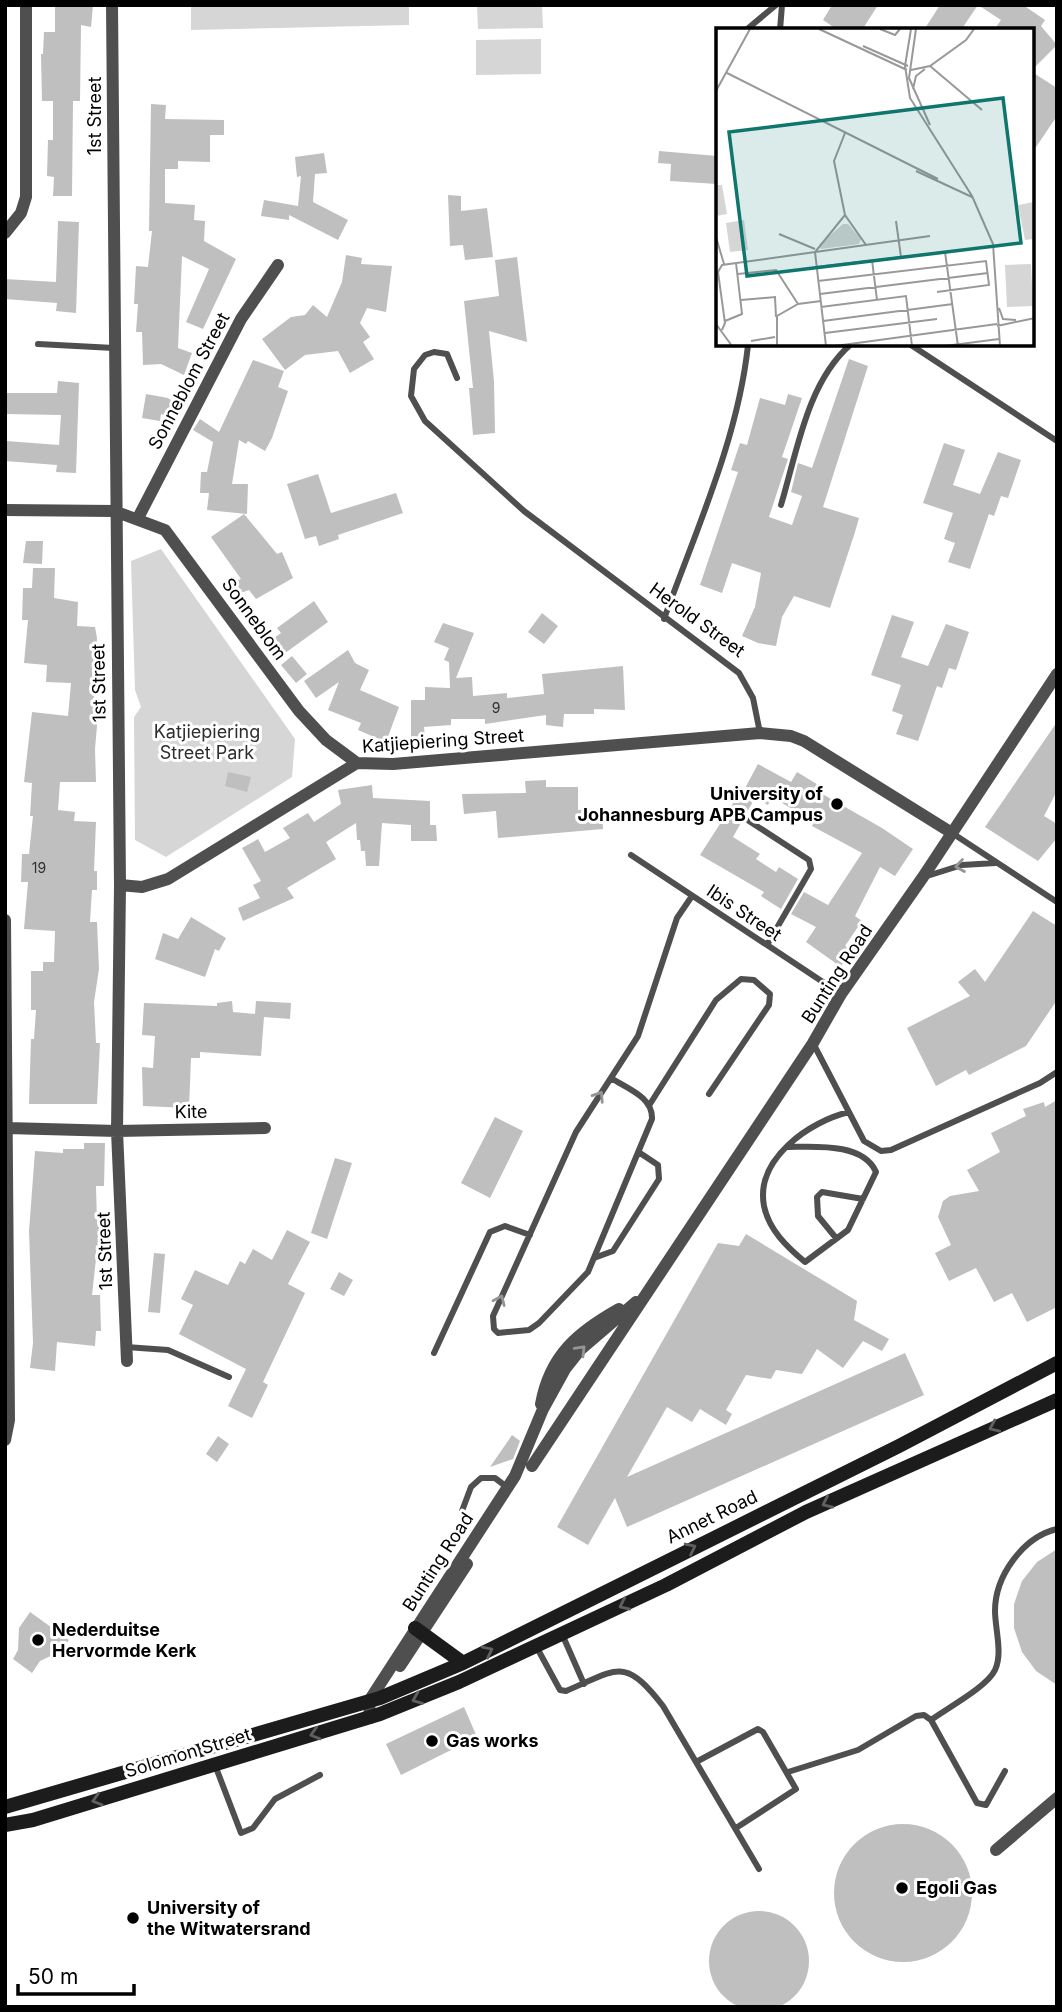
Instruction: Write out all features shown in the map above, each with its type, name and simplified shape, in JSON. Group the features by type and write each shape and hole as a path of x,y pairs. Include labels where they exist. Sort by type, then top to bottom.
{"main road":[{"name":"Annet Road","path":"375,1699 463,1663 538,1627 656,1565 899,1446 1057,1363"},
{"path":"375,1716 666,1586 806,1512 1057,1400"},
{"path":"656,1565 666,1586"},
{"path":"538,1627 542,1643"},
{"path":"419,1630 463,1663"},
{"name":"Solomon Street","path":"5,1807 375,1699"},
{"name":"Solomon Street","path":"5,1825 375,1716"}],"street":[{"path":"5,233 21,213 26,197 26,5"},
{"name":"1st Street","path":"112,5 114,512 120,885 117,1131 127,1361"},
{"name":"Sonneblom Street","path":"138,518 241,318 278,265"},
{"name":"Sonneblom","path":"5,510 114,512 138,518 165,530 299,711 326,740 357,763"},
{"name":"Bunting Road","path":"419,1630 532,1466 569,1396 647,1293 813,1043 841,994 923,877 1056,675"},
{"path":"760,733 791,736 804,741 952,833"},
{"name":"Katjiepiering Street","path":"120,885 142,887 168,878 357,763 393,764 760,733"},
{"path":"5,920 9,1420 5,1440"},
{"name":"Kite","path":"7,1128 117,1131 265,1128"},
{"name":"Bunting Road","path":"375,1699 508,1488 556,1382 574,1356 647,1293"},
{"path":"375,1699 375,1716"},
{"path":"996,1850 1057,1798"}],"lane":[{"path":"748,28 776,5"},
{"path":"780,28 782,5"},
{"path":"38,344 114,348"},
{"path":"664,619 740,400 748,346"},
{"path":"781,505 815,396 828,369 849,346"},
{"path":"913,346 1057,441"},
{"name":"Herold Street","path":"457,378 452,360 442,352 425,355 418,362 411,386 413,404 418,413 524,511 739,673 753,698 760,733"},
{"path":"750,821 809,860 811,869 766,945"},
{"path":"952,833 1057,902"},
{"name":"Ibis Street","path":"631,855 841,994"},
{"path":"923,877 962,865 998,863"},
{"path":"692,896 677,918 638,1036 576,1132 493,1316 494,1329 498,1333 529,1330 588,1272 640,1153 652,1119 650,1104 716,1000 741,979 754,980 770,994 769,1005 709,1094"},
{"path":"813,1043 864,1141 881,1151 891,1150 1040,1083 1057,1072"},
{"path":"611,1078 650,1104"},
{"path":"787,1147 833,1148 870,1161 876,1171 848,1230 805,1262 781,1240 764,1205 764,1194 771,1170 787,1147 819,1122 849,1112"},
{"path":"594,1258 613,1251 659,1179 660,1167 640,1153"},
{"path":"836,1238 818,1216 817,1197 822,1192 839,1192 863,1199"},
{"path":"434,1353 490,1232 505,1226 530,1235"},
{"path":"127,1347 168,1350 229,1377"},
{"path":"462,1511 471,1487 481,1478 495,1478 508,1488"},
{"path":"931,1720 990,1677 998,1657 995,1606 1003,1577 1019,1551 1047,1532 1057,1530"},
{"path":"562,1634 584,1684"},
{"path":"542,1643 560,1690 566,1691 615,1671 634,1674 663,1706 759,1869"},
{"path":"788,1772 859,1750 916,1716 924,1715 931,1720 977,1803 986,1805 991,1801 1005,1771"},
{"path":"696,1762 758,1729 763,1732 788,1772 796,1789 736,1828"},
{"path":"215,1765 242,1833 253,1828 275,1799 320,1775"}],"green space":[{"path":"191,5 409,5 409,25 191,30"},
{"path":"477,5 542,5 543,28 478,29"},
{"path":"541,39 541,74 476,75 476,40"},
{"name":"Katjiepiering Street Park","path":"161,549 295,739 292,777 166,857 135,840 134,717 141,707 135,690 131,561"}],"building":[{"path":"55,5 93,5 91,27 81,25 80,101 73,101 72,196 53,196 54,177 47,176 48,140 53,140 53,101 42,101 41,54 44,32 55,32"},
{"path":"832,5 878,5 863,28 835,28 823,20"},
{"path":"940,5 978,5 962,28 925,28"},
{"path":"978,5 1023,5 1045,20 1041,26 1057,45 1034,68 1034,28 995,28 1001,20"},
{"path":"1034,73 1057,88 1057,116 1034,150"},
{"path":"151,104 166,105 165,119 224,120 224,135 210,135 210,162 178,161 178,169 165,169 165,203 195,205 194,220 205,221 204,241 236,259 203,329 186,322 209,269 182,256 178,348 192,353 184,375 161,364 143,365 142,332 136,332 136,266 148,267 152,231 149,231"},
{"path":"659,151 716,156 716,184 670,181 671,164 658,163"},
{"path":"324,153 327,173 315,174 313,202 348,220 338,240 289,215 289,220 261,216 264,200 298,206 301,176 297,177 295,157"},
{"path":"448,195 461,196 461,211 487,208 493,257 465,260 463,245 450,246"},
{"path":"58,221 79,222 76,313 56,311 57,303 5,299 5,279 56,282"},
{"path":"346,255 362,258 361,264 392,266 386,312 367,308 360,323 370,337 363,342 374,359 350,373 338,351 305,355 285,370 262,339 291,317 305,315 313,305 327,317 342,282"},
{"path":"517,257 527,342 489,331 495,433 473,435 469,388 473,388 464,301 499,296 495,260"},
{"path":"849,359 868,366 823,507 859,518 855,532 830,608 794,596 782,617 776,646 758,643 742,636 755,607 761,573 732,563 722,593 700,585 738,472 731,470 740,443 747,445 760,398 785,405 788,394 802,398 782,457 788,459 769,517 792,525 802,496 791,492 798,463 812,468"},
{"path":"253,360 284,371 278,387 288,391 265,451 248,441 246,444 239,440 232,484 248,484 247,514 207,510 209,493 200,493 201,472 207,472 213,442 193,430 200,419 219,432"},
{"path":"58,381 79,383 76,473 56,472 57,465 5,461 6,441 59,445 61,415 5,414 5,393 57,393"},
{"path":"146,394 168,398 176,404 170,418 161,414 160,421 142,418"},
{"path":"944,443 965,450 953,485 980,494 998,452 1021,460 1008,498 1001,496 994,516 989,514 970,569 948,562 955,543 944,539 953,513 923,503"},
{"path":"318,474 331,513 396,493 403,513 338,535 339,539 319,546 316,536 305,539 287,484"},
{"path":"244,514 277,554 282,552 293,578 256,599 249,590 235,595 231,582 241,579 211,537"},
{"path":"26,541 43,541 42,564 23,563"},
{"path":"33,568 55,568 54,598 78,602 77,626 95,627 97,638 93,714 98,714 96,782 60,782 58,810 75,812 74,821 96,822 94,871 97,871 97,890 92,890 90,922 97,922 99,969 94,1002 96,1043 100,1043 97,1104 29,1104 31,1039 34,1039 36,1010 31,1010 31,971 43,971 43,962 54,962 55,931 24,929 28,882 21,882 22,854 29,854 33,816 30,816 32,783 24,782 32,712 68,716 71,683 46,682 47,665 24,663 28,620 22,620 23,588 32,588"},
{"path":"314,601 328,622 281,656 270,641 281,633 277,628"},
{"path":"542,613 558,626 544,644 528,632"},
{"path":"892,615 914,622 901,657 928,666 946,624 969,632 956,670 949,668 942,688 937,686 918,741 896,734 903,715 892,711 901,685 871,675"},
{"path":"443,623 474,633 456,678 472,677 473,696 507,693 507,698 544,694 542,674 623,666 625,710 594,709 594,714 564,714 563,727 546,725 546,715 485,724 485,719 451,719 451,725 424,727 425,738 411,739 411,700 425,700 425,687 450,688 449,662 444,660 449,648 434,642"},
{"path":"348,650 355,663 369,670 360,690 399,707 386,742 358,730 361,723 328,710 339,682 316,698 304,681"},
{"path":"292,656 307,674 296,683 281,665"},
{"path":"1057,722 1057,791 1044,816 1057,824 1057,838 1038,861 985,827"},
{"path":"758,764 791,782 797,772 820,786 817,791 913,849 895,876 880,867 855,916 862,921 845,946 851,949 841,967 806,942 816,927 791,914 804,892 828,905 862,853 812,826 814,822 772,797 768,805 755,798 733,837 760,854 756,859 776,872 779,867 798,879 781,909 761,896 764,892 700,855 734,802 737,803"},
{"path":"228,772 251,777 247,792 225,786"},
{"path":"546,780 546,787 578,787 578,810 602,809 603,829 498,838 496,811 464,814 462,794 526,793 525,781"},
{"path":"372,785 373,798 430,801 430,825 436,825 437,841 411,841 411,825 382,823 379,866 366,866 365,851 361,851 360,840 357,840 356,823 326,842 336,859 287,888 294,898 243,921 238,908 260,898 253,885 261,881 242,848 258,839 265,852 290,838 283,828 308,813 314,822 341,804 338,790"},
{"path":"1033,911 1057,926 1057,1000 1026,1046 969,1075 966,1070 936,1086 907,1028 970,996 958,982 975,969 985,982"},
{"path":"191,917 226,938 219,951 215,949 205,977 155,959 163,933 178,939"},
{"path":"232,1001 233,1012 255,1014 256,1001 291,1003 290,1019 264,1017 261,1056 200,1052 200,1058 191,1058 189,1108 143,1106 142,1067 153,1068 155,1036 142,1035 144,1003 217,1006 217,1003"},
{"path":"1057,1100 1057,1307 1027,1322 1012,1293 994,1302 976,1268 949,1281 935,1253 951,1245 938,1217 943,1201 950,1196 979,1191 967,1170 1000,1152 991,1133 1026,1116 1023,1109 1044,1102 1045,1107"},
{"path":"495,1117 523,1131 490,1198 461,1183"},
{"path":"84,1143 105,1143 104,1186 96,1186 97,1223 100,1223 92,1295 100,1295 101,1331 96,1331 95,1346 57,1342 55,1371 30,1368 33,1343 29,1231 35,1151 63,1153 63,1149 84,1149"},
{"path":"335,1158 352,1163 327,1239 311,1233"},
{"path":"287,1230 310,1242 288,1284 305,1293 263,1382 268,1385 252,1418 228,1406 246,1369 179,1334 193,1305 181,1299 195,1270 228,1285 240,1261 245,1264 253,1249 272,1260"},
{"path":"746,1234 857,1301 854,1320 889,1339 882,1351 863,1341 843,1368 817,1349 802,1374 776,1370 771,1379 746,1375 726,1410 732,1414 726,1425 700,1409 692,1422 667,1407 627,1477 905,1353 924,1395 627,1527 615,1498 588,1545 557,1527 718,1243 739,1246"},
{"path":"154,1253 165,1254 160,1313 148,1312"},
{"path":"339,1272 353,1280 344,1296 330,1289"},
{"path":"512,1435 520,1441 513,1459 490,1467"},
{"path":"218,1436 229,1444 217,1462 206,1454"},
{"path":"1057,1549 1057,1685 1036,1671 1022,1652 1014,1628 1014,1604 1022,1581 1037,1562"},
{"path":"30,1612 69,1640 61,1651 40,1661 32,1673 13,1659 18,1650 19,1628"},
{"name":"Gas works","path":"464,1707 477,1737 401,1775 386,1744"},
{"name":"Egoli Gas","path":"903,1824 929,1829 952,1844 967,1867 972,1893 967,1919 952,1942 929,1957 903,1962 877,1957 854,1942 839,1919 834,1893 839,1867 854,1844 877,1829"},
{"path":"759,1911 778,1914 795,1925 806,1942 809,1961 806,1980 795,1997 778,2008 759,2011 740,2008 723,1997 712,1980 709,1961 712,1942 723,1925 740,1914"}],"place":[{"name":"University of Johannesburg APB Campus","path":"837,804"},
{"name":"Nederduitse Hervormde Kerk","path":"38,1640"},
{"name":"Gas works","path":"432,1741"},
{"name":"Egoli Gas","path":"902,1888"},
{"name":"University of the Witwatersrand","path":"133,1918"}]}
